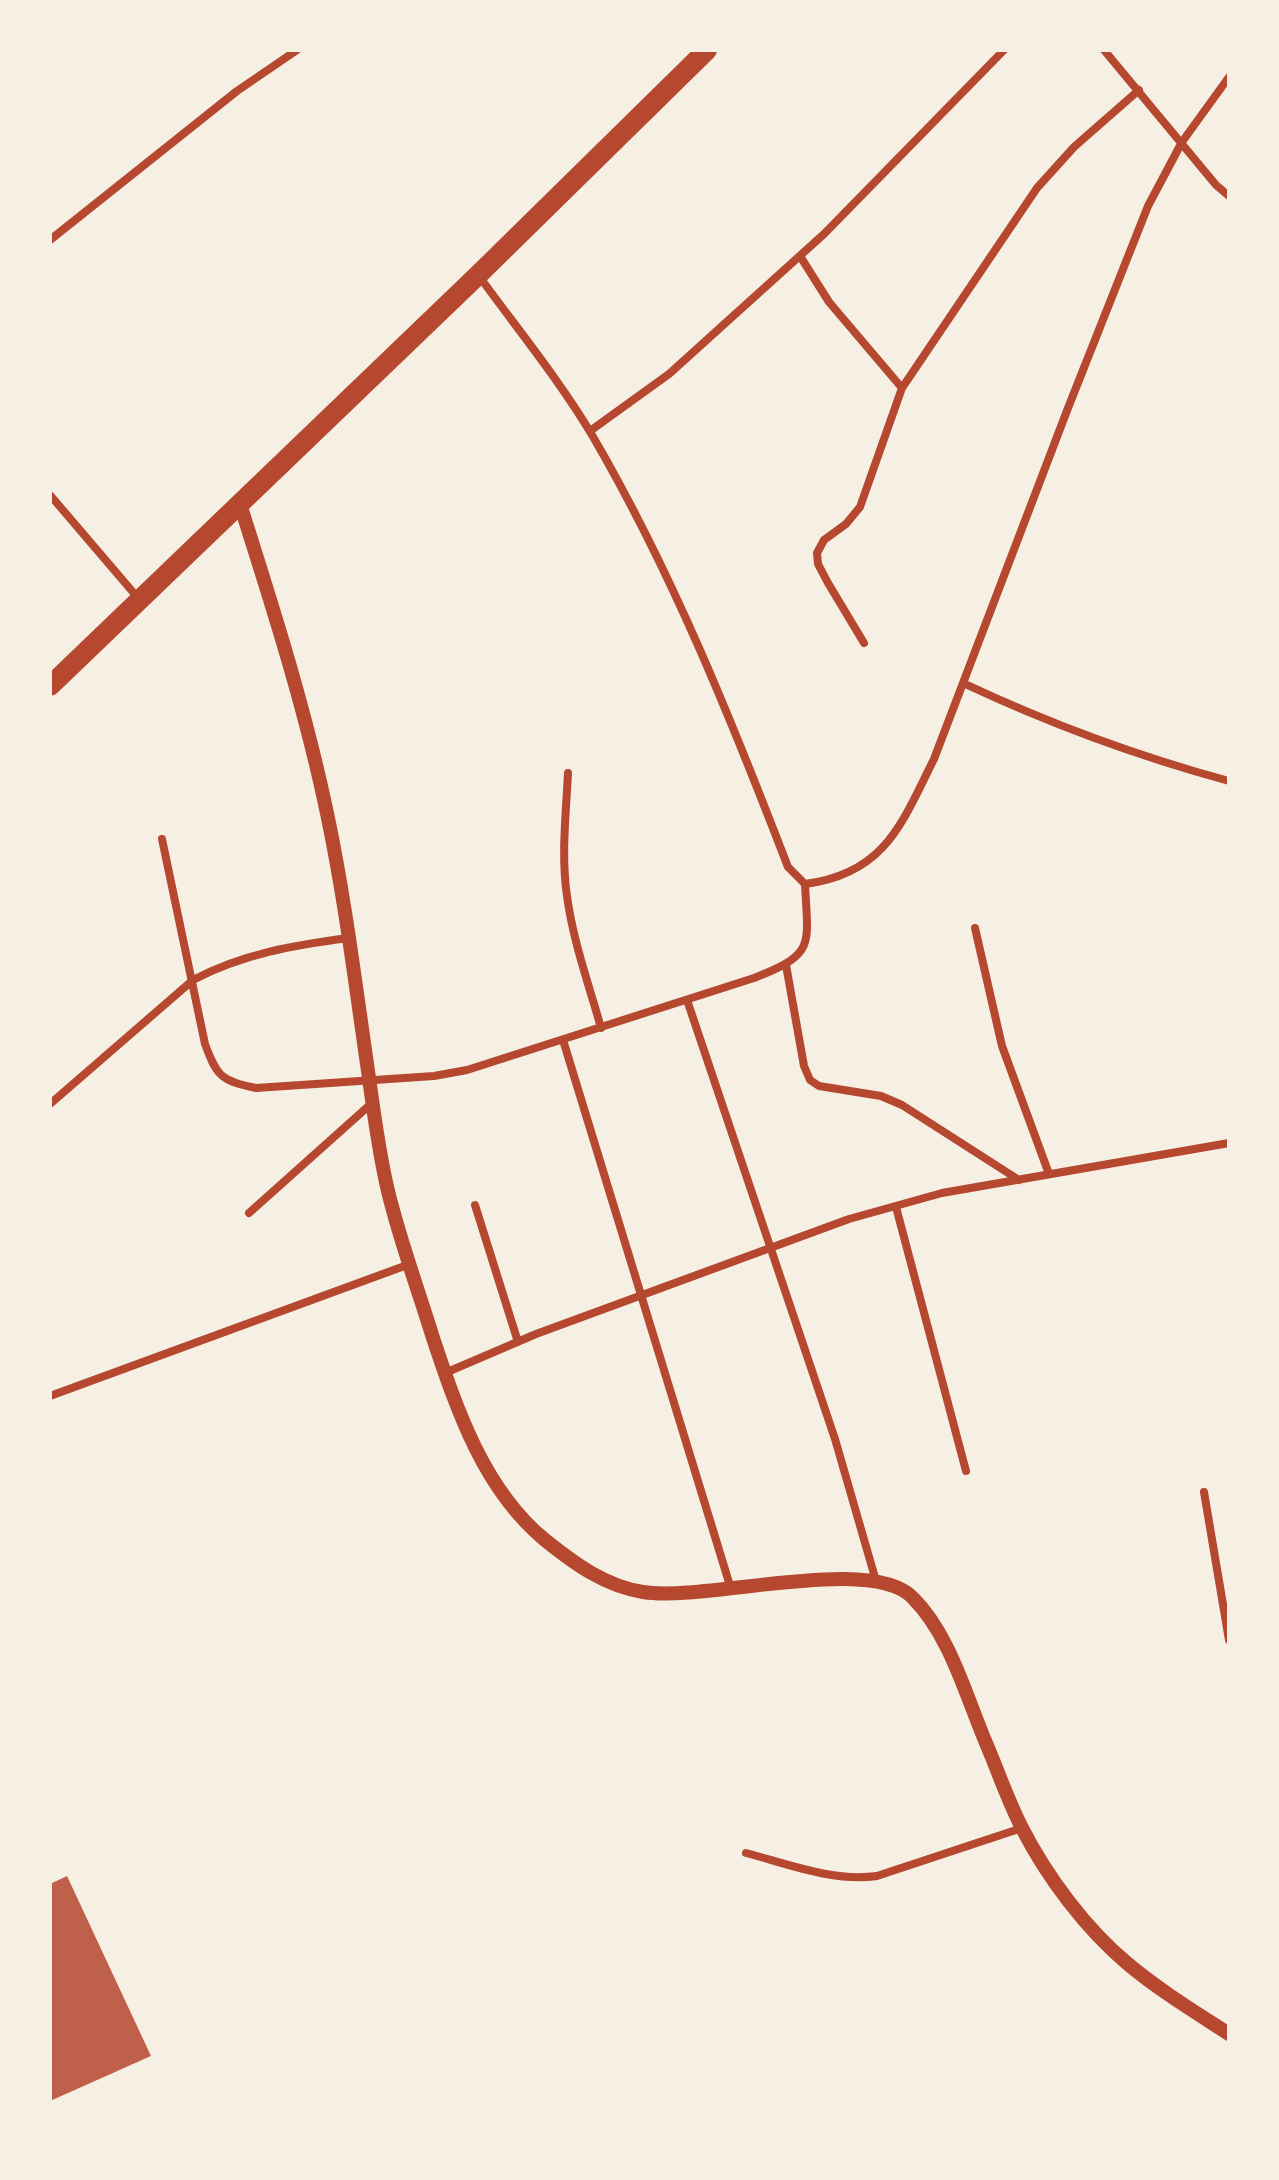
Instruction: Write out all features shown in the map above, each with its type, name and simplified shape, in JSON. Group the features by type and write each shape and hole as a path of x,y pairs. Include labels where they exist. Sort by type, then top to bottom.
{"main road":[{"path":"50,686 707,50"}],"street":[{"path":"50,240 281,55 297,50"},
{"path":"590,431 669,374 800,256 1004,50"},
{"path":"1104,50 1216,185 1229,196"},
{"path":"805,884 853,873 883,850 909,809 934,759 1148,206 1182,142 1229,77"},
{"path":"864,643 818,564 817,553 824,540 846,524 860,507 902,388 1037,188 1074,147 1139,90"},
{"path":"800,256 829,302 902,388"},
{"path":"162,839 205,1044 213,1067 229,1083 256,1088 369,1082 467,1070 687,1000 786,965 801,954 808,938 805,884 788,867 725,705 635,512 590,431 478,275"},
{"path":"50,495 140,600"},
{"path":"240,504 294,674 327,811 388,1190 445,1373 461,1417 489,1473 535,1532 563,1554 599,1579 642,1592 680,1594 855,1578 893,1585 910,1593 945,1646 1022,1828 1057,1884 1126,1963 1229,2034"},
{"path":"963,683 1034,717 1101,743 1229,781"},
{"path":"568,773 564,857 567,897 574,934 601,1028"},
{"path":"975,928 1002,1046 1049,1174"},
{"path":"50,1104 193,980 217,967 253,955 300,944 349,938"},
{"path":"786,965 804,1066 810,1080 819,1086 881,1096 902,1105 1019,1180"},
{"path":"687,1000 835,1439 876,1581"},
{"path":"563,1040 731,1589"},
{"path":"249,1213 372,1103"},
{"path":"445,1373 518,1342 849,1219 942,1193 1229,1143"},
{"path":"475,1205 518,1342"},
{"path":"896,1207 966,1471"},
{"path":"50,1396 410,1264"},
{"path":"1204,1492 1229,1640"},
{"path":"746,1853 841,1877 858,1878 877,1876 1022,1828"}],"building":[{"path":"67,1876 151,2056 50,2101 50,1884"}]}
